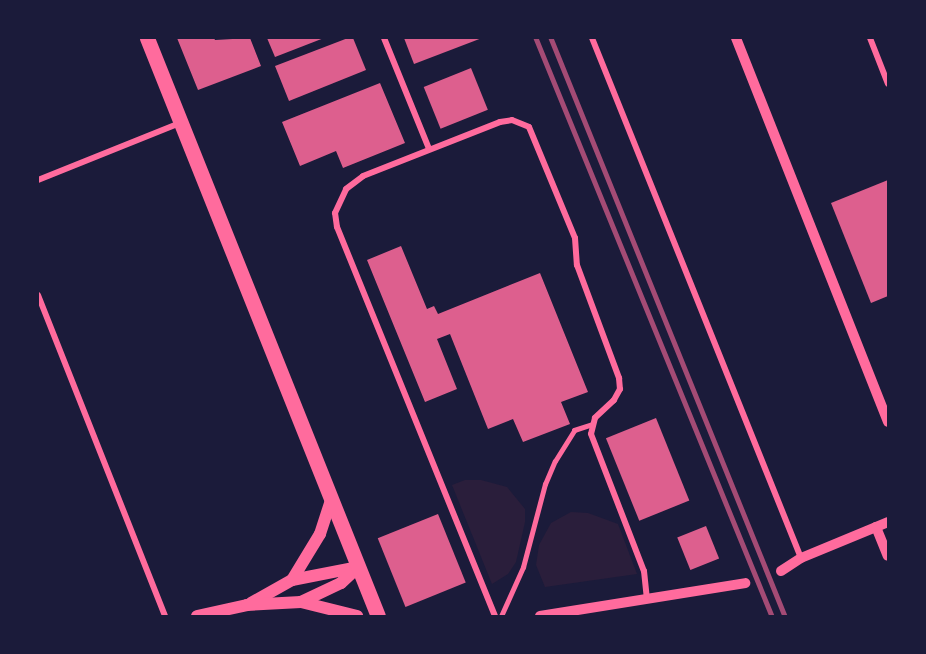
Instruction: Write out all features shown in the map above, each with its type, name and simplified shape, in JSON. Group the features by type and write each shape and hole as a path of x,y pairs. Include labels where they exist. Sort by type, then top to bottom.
{"main road":[{"path":"147,38 378,616"},
{"path":"292,580 320,534 331,500"},
{"path":"247,605 292,580 358,567"},
{"path":"301,602 341,583 358,567"},
{"path":"197,616 247,605 301,602 357,616"}],"street":[{"path":"384,38 429,149"},
{"path":"592,38 801,558"},
{"path":"736,38 888,422"},
{"path":"870,38 888,84"},
{"path":"495,616 337,227 335,213 346,189 363,176 500,122 512,120 529,127 575,238 577,265 619,378 620,389 592,424 574,430 555,462 545,484 523,567 501,616"},
{"path":"38,180 181,122"},
{"path":"38,295 165,616"},
{"path":"592,424 592,442 644,571 647,600"},
{"path":"780,567 888,522"},
{"path":"876,527 888,556"},
{"path":"540,616 588,613 743,579"}],"shaded area":[{"path":"465,480 481,480 507,487 525,509 525,522 516,562 508,574 492,584 452,485"},
{"path":"571,512 588,513 618,524 637,574 545,587 536,565 539,545 551,523"}],"building":[{"path":"177,38 214,38 215,40 250,38 261,66 198,90"},
{"path":"267,38 324,38 275,57"},
{"path":"353,38 366,70 289,101 275,66"},
{"path":"404,38 482,38 414,64"},
{"path":"471,68 488,110 441,129 424,87"},
{"path":"380,83 405,143 343,168 336,151 300,166 282,122"},
{"path":"888,180 888,296 871,303 831,203"},
{"path":"401,246 427,309 434,306 438,314 540,273 588,392 561,402 570,424 523,442 513,419 488,429 450,334 437,339 457,389 425,402 367,260"},
{"path":"656,418 689,501 639,521 606,438"},
{"path":"438,514 466,583 405,607 378,538"},
{"path":"706,526 719,558 690,570 677,538"}],"railway":[{"path":"536,38 772,616"},
{"path":"551,38 785,616"}]}
